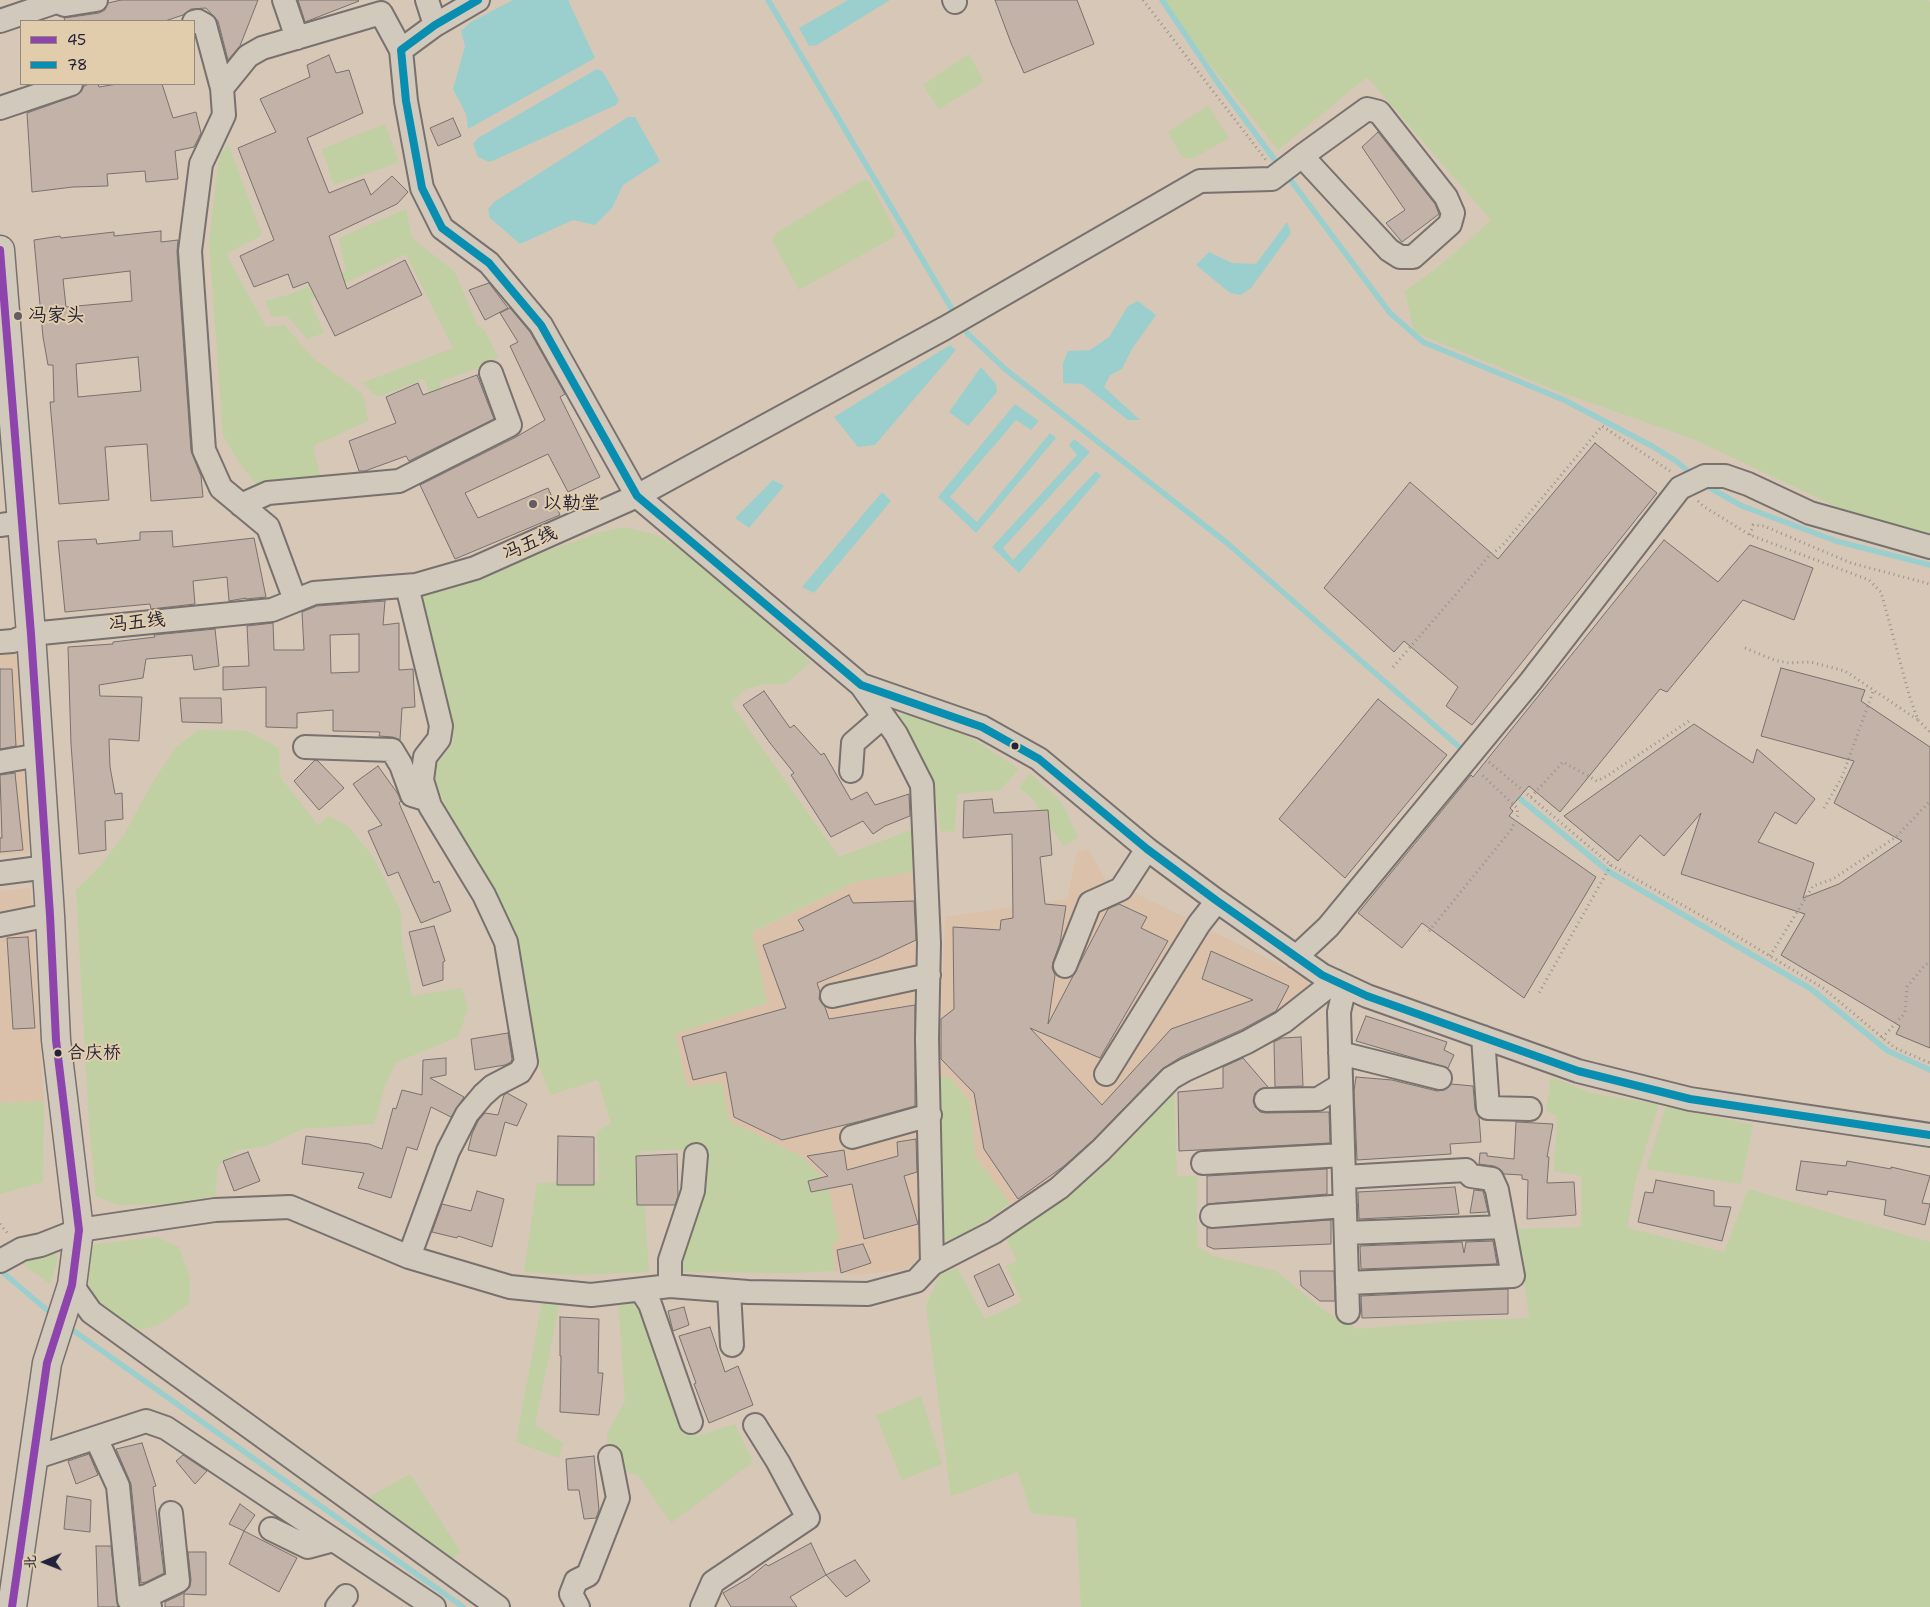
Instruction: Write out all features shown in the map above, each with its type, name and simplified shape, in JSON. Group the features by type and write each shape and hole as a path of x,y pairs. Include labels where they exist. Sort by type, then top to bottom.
{"main road":[{"path":"0,250 11,524 31,634 50,915 56,1040 79,1230 72,1285 47,1363 12,1607"}],"street":[{"path":"0,21 60,1 65,5 96,0"},
{"path":"284,0 297,38"},
{"path":"427,0 435,25"},
{"path":"401,50 435,25 478,0"},
{"path":"222,88 248,56 262,48 381,13 401,50 406,101 422,188 442,228 489,263 541,325 636,496 861,685 896,734 922,785 929,943 927,1039 932,1264"},
{"path":"195,22 198,21 205,25 222,88 224,115 201,164 190,251 204,450 221,488 268,527 295,600"},
{"path":"0,108 68,85"},
{"path":"1278,175 1302,156 1367,108 1379,112 1446,197 1453,213 1450,224 1413,257 1400,257 1389,250 1302,156"},
{"name":"冯五线","path":"0,642 12,641 31,634 272,610 314,594 416,585 476,568 636,496 945,328 1191,185 1200,181 1272,178 1278,175"},
{"path":"241,505 268,493 399,481 510,425 492,373"},
{"path":"1296,957 1328,927 1531,681 1680,488 1704,476 1724,476 1748,484 1810,513 1930,547"},
{"path":"407,586 441,726 439,739 425,757 422,780 428,800 484,895 506,942 526,1062 520,1072 488,1090 467,1114 448,1151 409,1257"},
{"path":"861,685 982,727 1039,759 1147,849 1217,901 1322,975 1366,996 1578,1071 1690,1099 1930,1135"},
{"path":"851,771 853,743 883,717"},
{"path":"305,747 392,750 401,765 412,795 428,800"},
{"path":"0,762 39,755"},
{"path":"1065,966 1090,903 1121,889 1147,849"},
{"path":"0,873 47,867"},
{"path":"1106,1074 1199,924 1217,901"},
{"path":"0,925 50,915"},
{"path":"832,996 929,974"},
{"path":"1340,983 1338,1012 1348,1312"},
{"path":"0,1261 22,1249 41,1245 79,1230 215,1210 290,1207 409,1257 510,1287 590,1295 670,1286 729,1290 868,1294 916,1281 932,1264 994,1232 1059,1188 1101,1150 1171,1078 1247,1042 1283,1022 1340,983"},
{"path":"1482,1037 1488,1108 1530,1108"},
{"path":"1340,1053 1440,1078"},
{"path":"1266,1100 1318,1099 1341,1085"},
{"path":"852,1137 930,1115"},
{"path":"670,1286 670,1260 693,1191 696,1155"},
{"path":"1203,1163 1466,1170 1471,1176 1492,1179 1497,1190 1514,1276 1347,1283"},
{"path":"1212,1216 1345,1206"},
{"path":"1346,1233 1504,1226"},
{"path":"72,1285 91,1312 498,1607"},
{"path":"640,1290 650,1304 690,1422"},
{"path":"729,1290 732,1345"},
{"path":"34,1458 146,1421 166,1428 434,1607"},
{"path":"702,1607 713,1582 808,1518 778,1462 755,1425"},
{"path":"96,1438 118,1486 130,1600 148,1602 178,1581 171,1513"},
{"path":"578,1607 572,1594 576,1581 588,1575 618,1498 610,1457"},
{"path":"271,1529 308,1547 334,1540"}],"path":[{"path":"1143,0 1278,175"},
{"path":"1393,667 1489,556 1502,546 1602,426 1670,470 1703,506 1750,535 1869,580 1880,592 1918,720"},
{"path":"1750,535 1753,525 1764,526 1851,564 1930,584"},
{"path":"1745,648 1774,660 1789,663 1810,662 1845,672 1874,689 1918,720 1930,732"},
{"path":"1824,808 1842,777 1874,689"},
{"path":"1531,797 1563,762 1597,781 1689,721"},
{"path":"1470,755 1531,797 1611,865 1823,988 1895,1048 1930,1063"},
{"path":"1429,931 1511,830 1518,815 1517,808 1470,755"},
{"path":"1770,956 1812,886 1833,879 1896,837 1930,801"},
{"path":"1539,993 1611,865"},
{"path":"1882,1038 1904,1013 1907,987 1924,966 1930,962"}],"shaded area":[{"path":"17,653 29,853 0,855 0,655"},
{"path":"1088,849 1105,878 1309,979 1307,991 1272,1020 1183,1061 1075,1167 1010,1204 975,1156 970,1102 949,1077 939,1077 945,917 1067,899 1077,852"},
{"path":"913,872 920,990 921,1257 905,1270 853,1275 835,1271 832,1244 801,1156 729,1121 687,1087 675,1034 767,1003 752,933 855,882"},
{"path":"30,888 44,1101 0,1103 0,891"}],"green space":[{"path":"1159,0 1925,0 1930,2 1930,536 1849,513 1696,440 1555,390 1414,332 1405,291 1440,266 1491,220 1367,77 1278,150"},
{"path":"969,54 984,82 939,109 923,85"},
{"path":"1208,105 1229,138 1192,159 1182,157 1168,132"},
{"path":"385,124 399,162 334,185 322,149"},
{"path":"228,143 262,235 226,254 266,327 284,325 313,358 363,394 368,421 313,446 321,479 256,484 240,464 223,436 209,240 219,158"},
{"path":"864,180 870,182 895,230 894,237 799,290 772,240 776,233"},
{"path":"406,209 412,238 455,272 477,325 485,331 498,357 483,366 439,382 455,430 444,432 424,379 378,397 362,383 453,348 406,254 310,300 324,333 307,339 287,316 272,317 265,301 287,295 346,271 339,238"},
{"path":"625,527 656,535 688,553 811,662 785,684 765,684 745,689 731,704 839,857 911,830 913,872 855,882 752,932 767,1003 675,1034 687,1087 722,1082 729,1121 801,1156 827,1182 839,1239 832,1245 835,1271 793,1273 678,1272 695,1210 706,1149 641,1151 649,1272 572,1275 524,1272 537,1183 599,1181 597,1132 611,1123 598,1080 550,1095 534,1050 514,934 502,904 446,807 437,785 435,767 453,743 454,725 419,595 449,590 513,563 601,532"},
{"path":"904,714 923,719 972,738 1019,769 1000,790 957,794 955,831 941,832 933,782 923,758 898,716"},
{"path":"198,730 247,731 279,748 280,777 318,825 329,816 349,827 373,857 401,911 402,942 412,996 462,988 468,1008 458,1037 397,1062 386,1082 374,1124 302,1129 266,1146 238,1150 218,1165 215,1196 168,1204 117,1205 96,1196 89,1124 76,890 102,864 125,833 150,787 175,748"},
{"path":"1030,773 1062,803 1078,838 1063,846 1032,798 1019,788"},
{"path":"939,1077 949,1077 970,1102 975,1156 1010,1204 961,1236 944,1241"},
{"path":"1551,1077 1591,1093 1659,1104 1635,1184 1627,1228 1724,1252 1748,1189 1930,1242 1930,1607 1081,1607 1076,1518 1031,1513 1018,1472 951,1496 926,1305 940,1275 957,1268 985,1319 1022,1302 1006,1266 1017,1261 1005,1236 1047,1211 1158,1099 1174,1093 1177,1176 1197,1176 1197,1246 1213,1256 1276,1271 1322,1309 1357,1329 1469,1320 1529,1318 1518,1229 1581,1227 1582,1176 1554,1171 1557,1116 1546,1111"},
{"path":"44,1101 43,1182 0,1194 0,1103"},
{"path":"1666,1106 1753,1125 1741,1184 1646,1169"},
{"path":"157,1237 179,1247 190,1278 189,1304 158,1325 132,1332 100,1307 87,1281 89,1245"},
{"path":"55,1249 58,1259 50,1284 22,1263"},
{"path":"543,1296 561,1296 535,1425 563,1443 559,1458 516,1442"},
{"path":"618,1298 644,1299 697,1436 735,1424 753,1462 671,1523 638,1475 609,1467 607,1434 625,1401"},
{"path":"921,1396 942,1464 902,1480 876,1415"},
{"path":"410,1474 461,1552 443,1566 364,1500"}],"water":[{"path":"513,0 568,0 595,58 468,129 466,114 453,89 465,46 461,31 471,22"},
{"path":"848,0 890,0 817,45 809,46 799,28"},
{"path":"597,69 603,72 619,100 616,105 490,162 478,157 473,144 478,138"},
{"path":"628,117 635,117 660,161 623,185 612,208 595,225 573,220 520,244 490,218 488,209 494,202"},
{"path":"1287,222 1291,233 1251,288 1241,295 1230,293 1196,265 1209,252 1232,263 1256,264"},
{"path":"1138,301 1156,315 1132,349 1122,369 1110,375 1104,387 1140,420 1128,420 1082,384 1063,383 1063,363 1068,351 1090,350 1109,337 1128,306"},
{"path":"950,345 956,350 875,445 858,447 834,417"},
{"path":"981,367 996,384 997,392 968,426 949,412"},
{"path":"1015,404 1039,421 1031,430 1016,420 950,497 977,522 1050,433 1056,438 976,533 938,497"},
{"path":"1074,439 1090,452 1003,548 1013,560 1096,471 1101,476 1019,573 992,547 1077,455 1069,445"},
{"path":"773,480 784,486 749,528 735,518"},
{"path":"882,492 891,501 814,593 802,587"}],"building":[{"path":"121,0 258,0 240,46 228,60 218,21 206,8 191,9 183,15 168,20 65,20 64,18 99,13 105,10 108,3"},
{"path":"298,0 358,0 359,1 305,22"},
{"path":"995,0 1077,0 1094,44 1024,73"},
{"path":"329,55 336,73 349,70 363,113 307,138 329,193 364,179 371,195 392,176 408,192 397,204 329,236 347,289 405,260 422,295 335,336 308,282 293,288 288,274 254,287 240,256 274,240 238,148 276,132 260,99 310,77 307,65"},
{"path":"162,85 173,118 196,112 201,133 194,147 175,151 178,179 146,182 145,171 107,174 108,186 73,187 32,192 27,113 75,96 81,92 84,86"},
{"path":"453,118 461,136 438,146 430,128"},
{"path":"1378,132 1435,204 1439,214 1402,242 1386,223 1405,210 1362,147"},
{"path":"161,231 161,242 178,240 177,252 191,451 201,476 203,497 151,501 147,444 105,447 109,500 59,504 50,402 54,402 53,365 48,365 43,337 34,240 114,232 114,236","holes":["130,271 132,301 66,307 63,279","138,357 141,391 78,397 76,364"]},
{"path":"489,283 508,308 485,320 469,290"},
{"path":"510,308 530,332 565,394 560,397 600,477 568,492 548,454 465,493 478,518 548,488 560,515 455,559 420,485 516,437 545,420 510,346 518,342 500,313"},
{"path":"477,375 494,419 409,461 406,456 365,471 359,471 349,441 396,423 386,397 418,383 423,395"},
{"path":"1595,443 1657,493 1472,725 1446,706 1458,687 1404,641 1394,652 1324,588 1410,482 1498,559"},
{"path":"172,531 173,547 254,538 266,597 229,601 227,577 193,581 195,604 151,609 150,604 65,612 58,541 96,539 97,544 140,540 140,532"},
{"path":"1664,540 1718,582 1750,545 1813,568 1794,620 1743,600 1667,692 1660,689 1560,812 1529,786 1510,808 1513,811 1509,816 1596,877 1524,998 1422,923 1402,948 1358,913 1471,775 1473,777"},
{"path":"385,601 383,625 399,623 399,670 413,669 415,707 402,708 400,740 393,737 379,736 380,732 333,731 333,710 297,713 297,728 266,727 266,687 223,690 223,667 249,666 247,626 273,623 274,650 304,650 302,612 317,606","holes":["359,634 359,672 331,673 330,635"]},
{"path":"215,629 219,666 194,670 192,655 146,659 143,678 99,685 100,696 142,697 139,741 109,739 110,767 115,794 122,793 123,819 105,821 106,850 79,854 71,744 68,647 113,644 113,642 155,637 154,635"},
{"path":"1781,668 1865,690 1861,701 1930,747 1930,1048 1896,1034 1900,1026 1781,955 1805,914 1681,874 1701,813 1664,856 1640,835 1618,861 1564,816 1694,724 1753,763 1757,749 1815,799 1796,824 1775,812 1758,842 1814,863 1803,898 1839,884 1902,841 1834,803 1854,761 1761,736"},
{"path":"0,669 12,669 16,746 0,749"},
{"path":"764,691 790,728 794,725 821,755 824,753 851,800 867,792 875,805 909,794 910,816 885,826 873,834 863,821 831,837 791,775 794,773 743,705"},
{"path":"180,698 221,698 222,723 182,722"},
{"path":"1378,699 1447,755 1345,878 1279,819"},
{"path":"315,760 344,788 319,810 294,781"},
{"path":"378,766 398,794 401,801 399,803 434,883 439,881 451,911 421,923 398,872 388,876 368,831 382,825 353,784"},
{"path":"15,773 23,850 0,852 0,838 2,838 0,775"},
{"path":"992,799 994,813 1048,810 1052,855 1040,857 1045,904 1066,906 1060,943 1052,968 1055,975 1048,1024 1108,909 1119,904 1147,917 1141,928 1168,941 1100,1058 1030,1028 1102,1105 1171,1029 1253,1000 1202,979 1211,951 1289,986 1276,1011 1241,1030 1181,1057 1162,1069 1092,1141 1064,1166 1018,1199 984,1149 974,1093 941,1059 941,1019 954,1009 953,927 1000,930 1001,920 1013,918 1012,834 963,838 964,801"},
{"path":"849,895 853,903 914,901 916,940 817,983 820,992 819,999 825,1007 829,1019 915,1005 915,1106 782,1140 734,1117 726,1072 693,1080 682,1037 786,1008 763,945 804,930 798,920"},
{"path":"434,926 445,961 443,962 443,980 423,986 409,932"},
{"path":"28,937 35,1028 13,1029 7,938"},
{"path":"1366,1016 1447,1042 1444,1050 1454,1055 1448,1068 1356,1041"},
{"path":"508,1033 511,1062 505,1065 475,1070 471,1039"},
{"path":"1301,1037 1303,1086 1275,1087 1274,1042 1282,1038"},
{"path":"446,1058 446,1075 430,1078 464,1097 451,1117 431,1107 417,1150 407,1147 391,1198 358,1188 364,1173 302,1164 306,1136 369,1144 382,1149 393,1108 396,1109 402,1090 422,1095 423,1060"},
{"path":"1243,1058 1268,1087 1260,1089 1255,1093 1253,1101 1255,1107 1260,1112 1329,1112 1330,1143 1179,1151 1178,1092 1223,1088 1223,1067"},
{"path":"1356,1077 1392,1080 1437,1091 1444,1090 1451,1084 1473,1086 1475,1109 1479,1117 1481,1142 1450,1144 1451,1154 1357,1160 1354,1091"},
{"path":"507,1093 527,1104 517,1126 505,1122 496,1156 468,1150 478,1121 485,1113 498,1115 504,1095"},
{"path":"1516,1122 1553,1124 1547,1157 1549,1157 1547,1183 1574,1182 1576,1215 1527,1219 1528,1180 1522,1179 1522,1175 1504,1174 1494,1166 1479,1164 1480,1153 1487,1153 1487,1156 1514,1159"},
{"path":"558,1136 594,1137 594,1185 557,1185"},
{"path":"916,1139 917,1172 904,1176 918,1224 864,1239 852,1184 811,1192 808,1181 828,1176 807,1156 844,1150 847,1170 898,1156 897,1142"},
{"path":"248,1152 260,1181 234,1191 223,1161"},
{"path":"677,1154 678,1196 675,1205 637,1205 636,1156"},
{"path":"1801,1161 1846,1166 1847,1161 1891,1169 1891,1167 1930,1176 1922,1203 1930,1204 1925,1225 1884,1215 1886,1200 1828,1191 1827,1195 1796,1190"},
{"path":"1327,1169 1327,1194 1207,1204 1207,1176"},
{"path":"1656,1180 1714,1191 1714,1206 1731,1207 1722,1241 1638,1222 1645,1192 1653,1193"},
{"path":"1455,1187 1459,1214 1359,1219 1358,1192"},
{"path":"1474,1190 1483,1191 1488,1212 1470,1213"},
{"path":"477,1191 504,1199 492,1247 458,1236 457,1238 432,1232 442,1204 471,1211"},
{"path":"1331,1220 1331,1244 1214,1249 1207,1246 1207,1228"},
{"path":"1493,1241 1497,1264 1361,1269 1360,1246 1462,1242 1464,1253 1466,1242"},
{"path":"863,1244 871,1263 841,1273 837,1250"},
{"path":"999,1264 1014,1295 988,1307 974,1276"},
{"path":"1300,1271 1334,1271 1335,1301 1320,1301 1301,1286"},
{"path":"1508,1289 1508,1314 1362,1318 1361,1296"},
{"path":"684,1307 689,1325 673,1331 668,1311"},
{"path":"560,1317 599,1319 598,1373 603,1373 599,1415 560,1412"},
{"path":"710,1327 725,1372 738,1366 753,1405 709,1423 679,1336"},
{"path":"142,1443 156,1486 153,1487 164,1573 141,1583 131,1484 116,1449"},
{"path":"89,1454 98,1475 76,1484 68,1461"},
{"path":"183,1455 207,1471 195,1484 176,1461"},
{"path":"594,1456 599,1510 596,1518 584,1519 579,1490 568,1490 566,1459"},
{"path":"67,1496 91,1500 90,1532 64,1529"},
{"path":"240,1504 255,1515 244,1531 229,1524"},
{"path":"244,1531 297,1558 279,1592 229,1564"},
{"path":"811,1543 826,1575 790,1597 797,1607 731,1607 723,1593 749,1578 766,1564 768,1566"},
{"path":"96,1546 111,1546 118,1607 98,1607"},
{"path":"188,1552 206,1552 206,1595 184,1594 184,1607 165,1607 165,1602 184,1593 190,1587"},
{"path":"855,1560 870,1581 846,1597 826,1575"}],"waterway":[{"path":"768,0 956,316"},
{"path":"1162,0 1218,83 1280,167"},
{"path":"1286,174 1390,313 1423,342 1564,400 1652,446 1676,461 1694,476"},
{"path":"961,324 968,334 1005,369 1227,543 1466,753"},
{"path":"1703,484 1742,506 1836,541 1930,565"},
{"path":"1513,793 1608,871 1811,989 1888,1051 1930,1070"},
{"path":"0,1270 54,1316"},
{"path":"67,1326 463,1607"}],"transit line":[{"name":"78","path":"478,0 435,25 401,50 406,101 422,188 442,228 489,263 541,325 637,496 861,685 982,727 1039,759 1147,849 1217,901 1322,975 1367,996 1578,1071 1690,1099 1930,1135"},
{"name":"45","path":"0,250 31,634 50,915 56,1040 79,1230 72,1285 47,1363 12,1607"}],"place":[{"name":"冯家头","path":"18,316"},
{"name":"以勒堂","path":"533,504"},
{"name":"合庆桥","path":"58,1053"}]}
